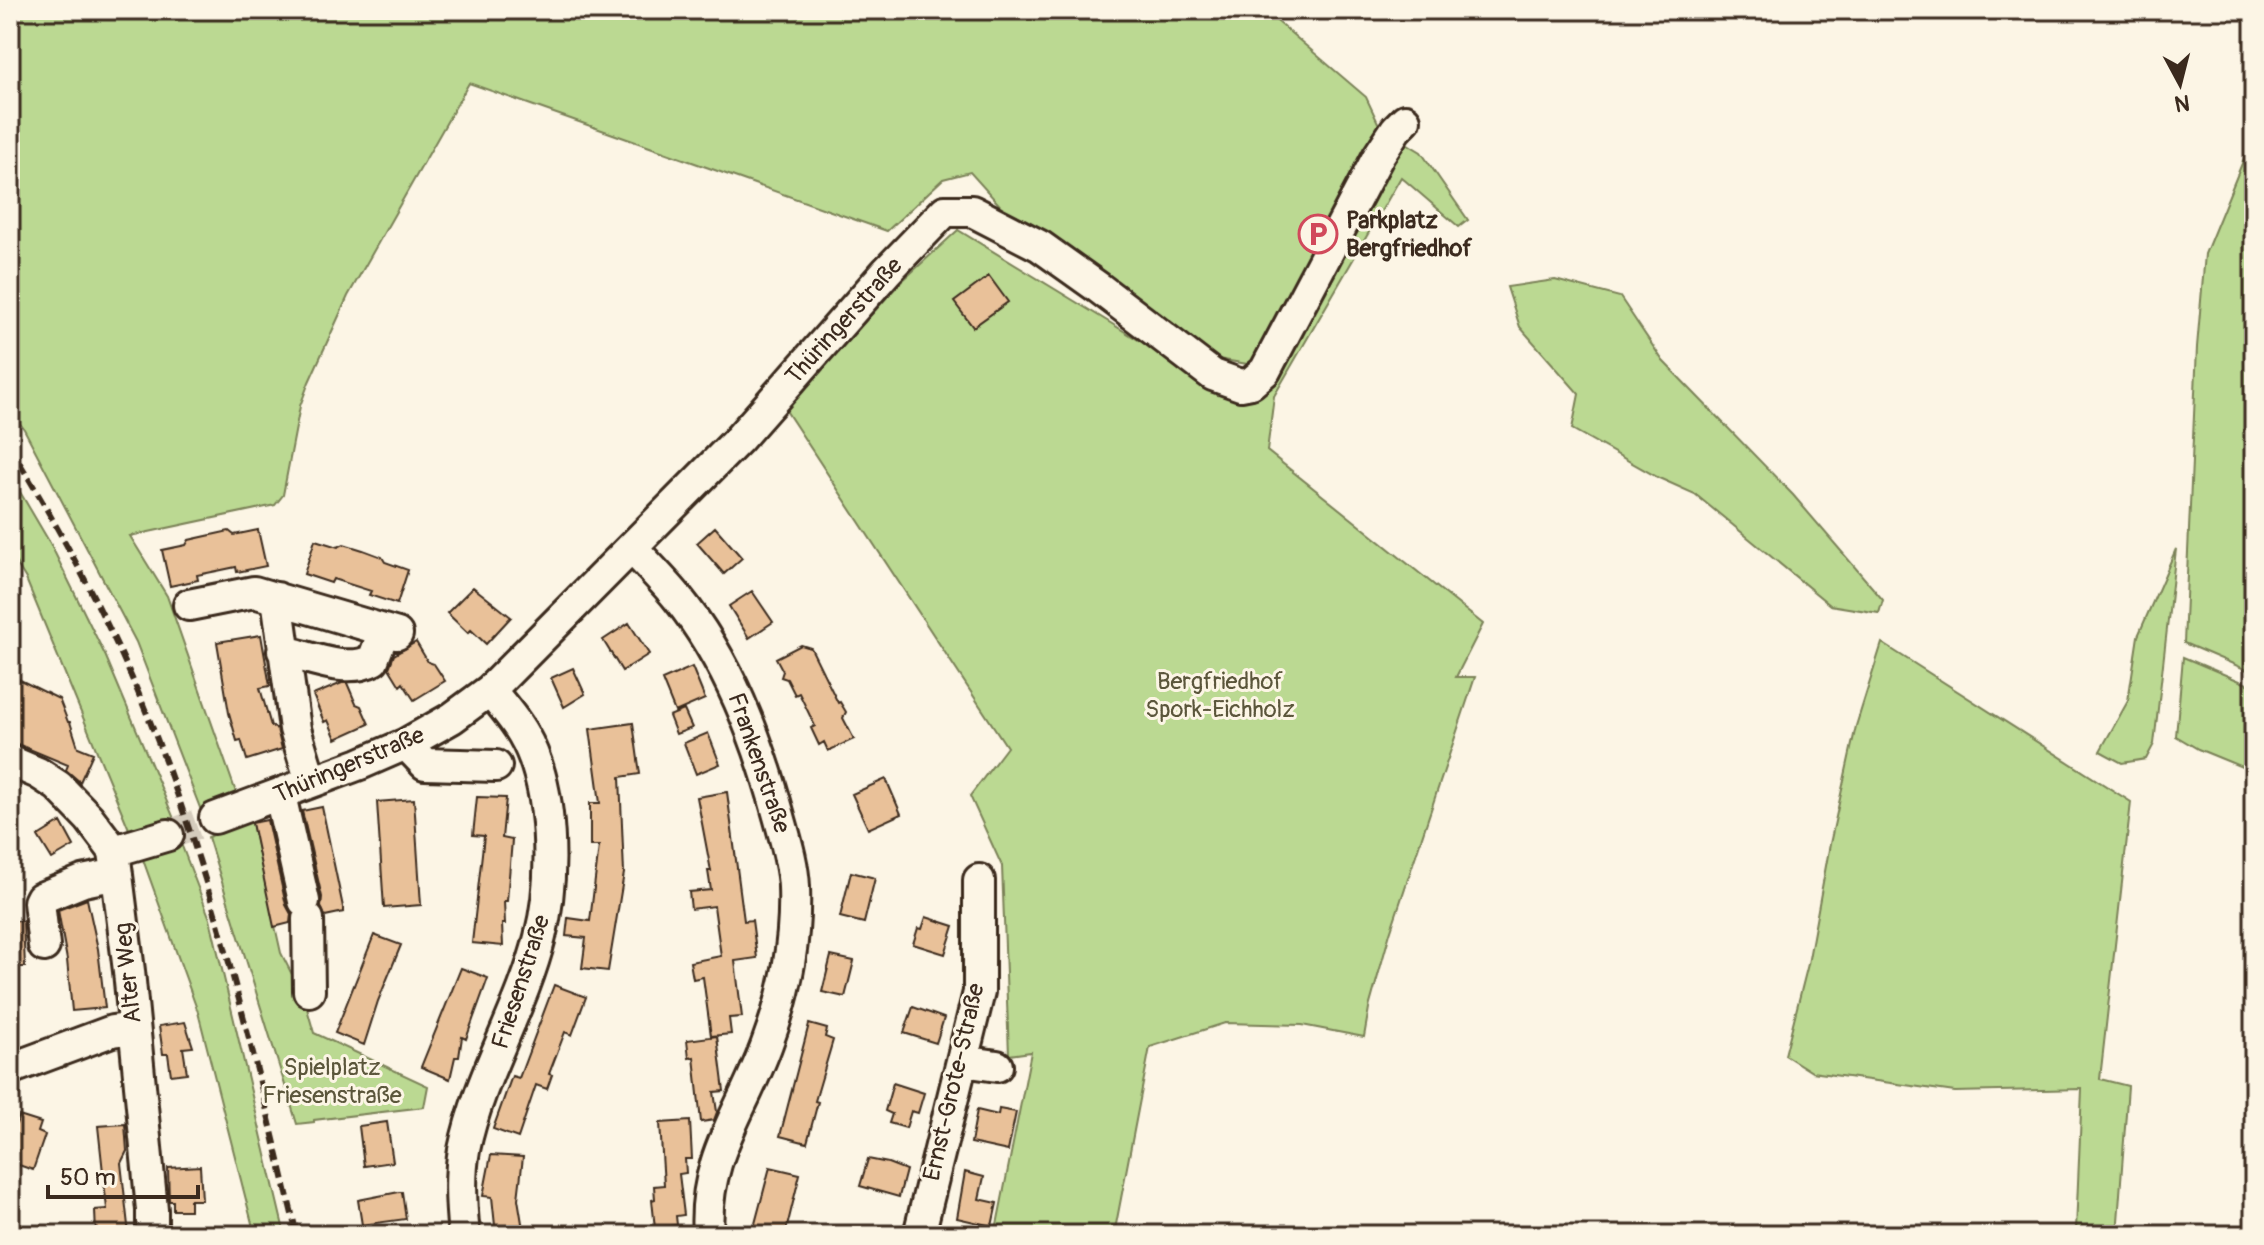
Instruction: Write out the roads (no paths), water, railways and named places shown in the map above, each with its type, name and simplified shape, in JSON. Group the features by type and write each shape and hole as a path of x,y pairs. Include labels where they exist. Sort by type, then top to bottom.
{"street":[{"name":"Thüringerstraße","path":"215,818 406,744 452,718 490,690 738,440 887,271 945,211 972,211 1040,246 1213,375 1241,385 1251,383 1265,371 1379,155 1405,120"},
{"name":"Frankenstraße","path":"632,548 678,598 727,673 768,777 794,883 794,927 789,973 758,1071 726,1131 714,1167 706,1209 708,1235"},
{"path":"189,605 254,592 390,633 373,660 361,666 349,667 283,651"},
{"path":"277,598 295,729 311,782"},
{"name":"Friesenstraße","path":"464,1235 461,1203 464,1151 540,938 547,898 548,836 537,766 523,734 490,690"},
{"path":"406,744 425,764 496,766"},
{"path":"10,761 58,786 89,818 116,862"},
{"path":"280,795 306,910 309,991"},
{"path":"44,946 41,898 83,881 168,835"},
{"name":"Alter Weg","path":"116,862 152,1210 152,1235"},
{"name":"Ernst-Grote-Straße","path":"919,1235 979,992 979,880"},
{"path":"11,1071 112,1031 134,1028"},
{"path":"963,1061 997,1066"}],"tunnel":[{"path":"168,835 215,818"}],"railway":[{"path":"10,447 107,624 140,697 178,795 217,919 297,1235"}],"place":[{"name":"Parkplatz Bergfriedhof","path":"1318,234"}],"park label":[{"name":"Bergfriedhof Spork-Eichholz","path":"1220,695"},
{"name":"Spielplatz Friesenstraße","path":"332,1081"}]}
